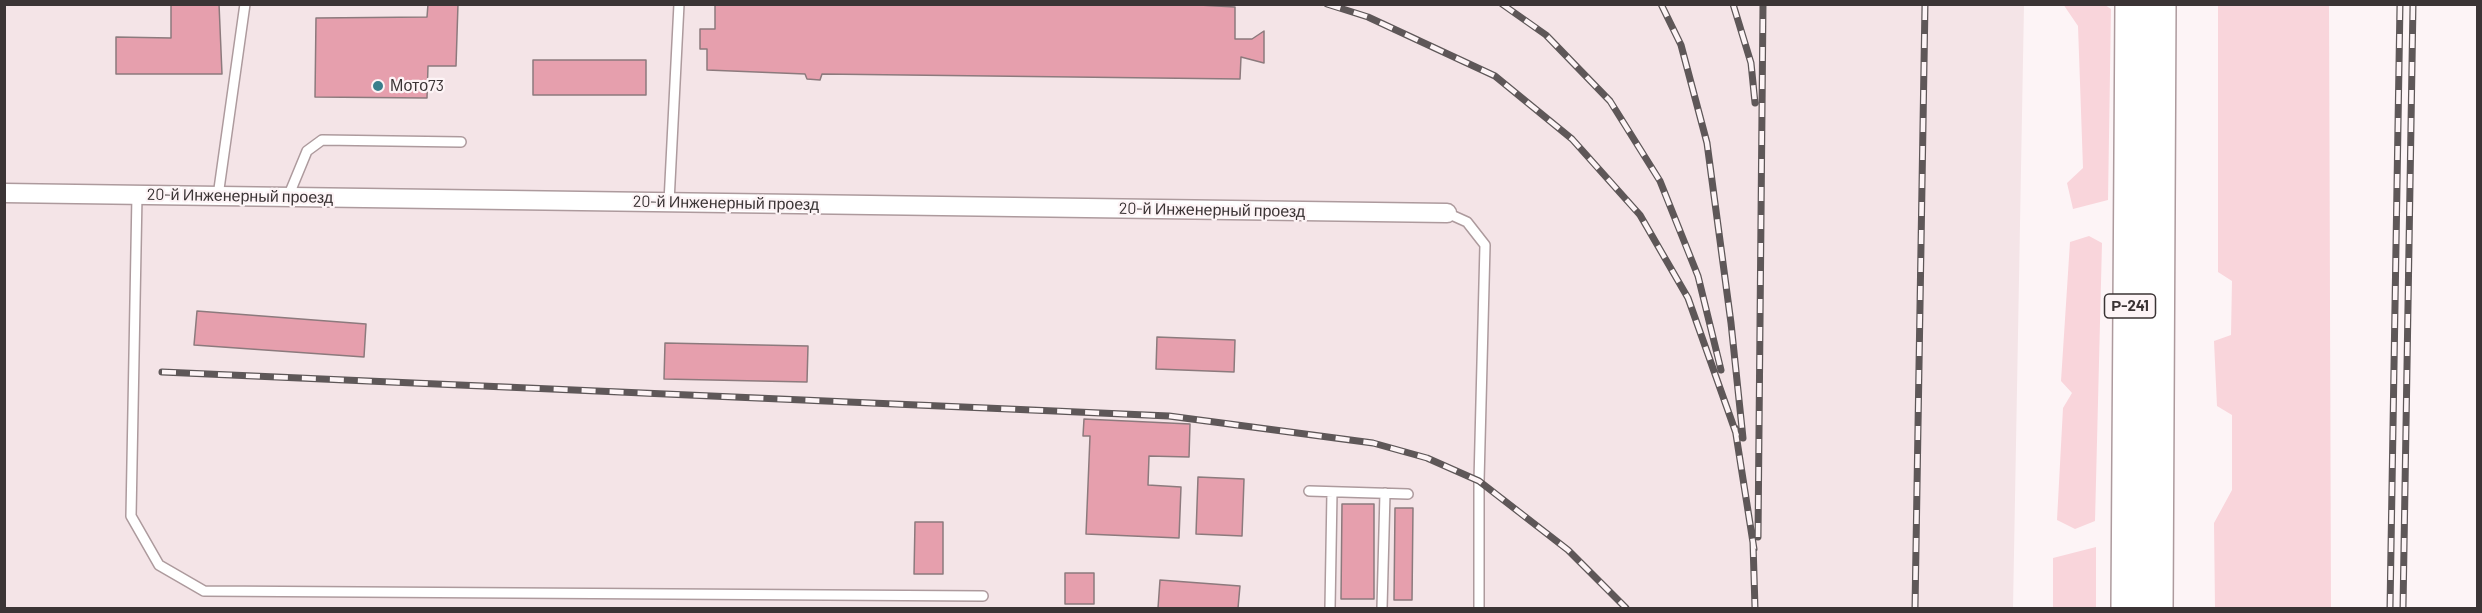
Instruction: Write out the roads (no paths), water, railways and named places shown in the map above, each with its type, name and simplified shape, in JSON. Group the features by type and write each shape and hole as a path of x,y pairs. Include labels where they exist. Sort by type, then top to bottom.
{"highway":[{"name":"Р-241","path":"2128,609 2132,4"},
{"name":"Р-241","path":"2156,609 2159,4"}],"street":[{"name":"20-й Инженерный проезд","path":"4,193 1447,213"}],"lane":[{"path":"218,196 245,4"},
{"path":"669,202 679,4"},
{"path":"288,197 307,151 321,140 461,142"},
{"path":"137,195 131,516 159,565 204,591 983,596"},
{"path":"1447,213 1467,222 1485,245 1479,481 1479,609"},
{"path":"1309,491 1408,494"},
{"path":"1330,609 1332,492"},
{"path":"1382,609 1385,493"}],"railway":[{"path":"1327,4 1368,17 1495,76 1572,139 1640,215 1688,298 1737,436"},
{"path":"1502,4 1546,35 1610,101 1660,181 1698,276 1721,370"},
{"path":"1661,4 1681,45 1707,143 1731,323 1743,438"},
{"path":"1733,4 1751,63 1755,103"},
{"path":"1758,537 1763,4"},
{"path":"1915,608 1925,4"},
{"path":"2390,608 2400,4"},
{"path":"2403,608 2413,4"},
{"path":"162,372 1169,416 1373,443 1427,458 1479,481 1568,550 1626,608"},
{"path":"1735,428 1754,549"},
{"path":"1753,543 1755,608"}],"place":[{"name":"Мото73","path":"378,86"}]}
